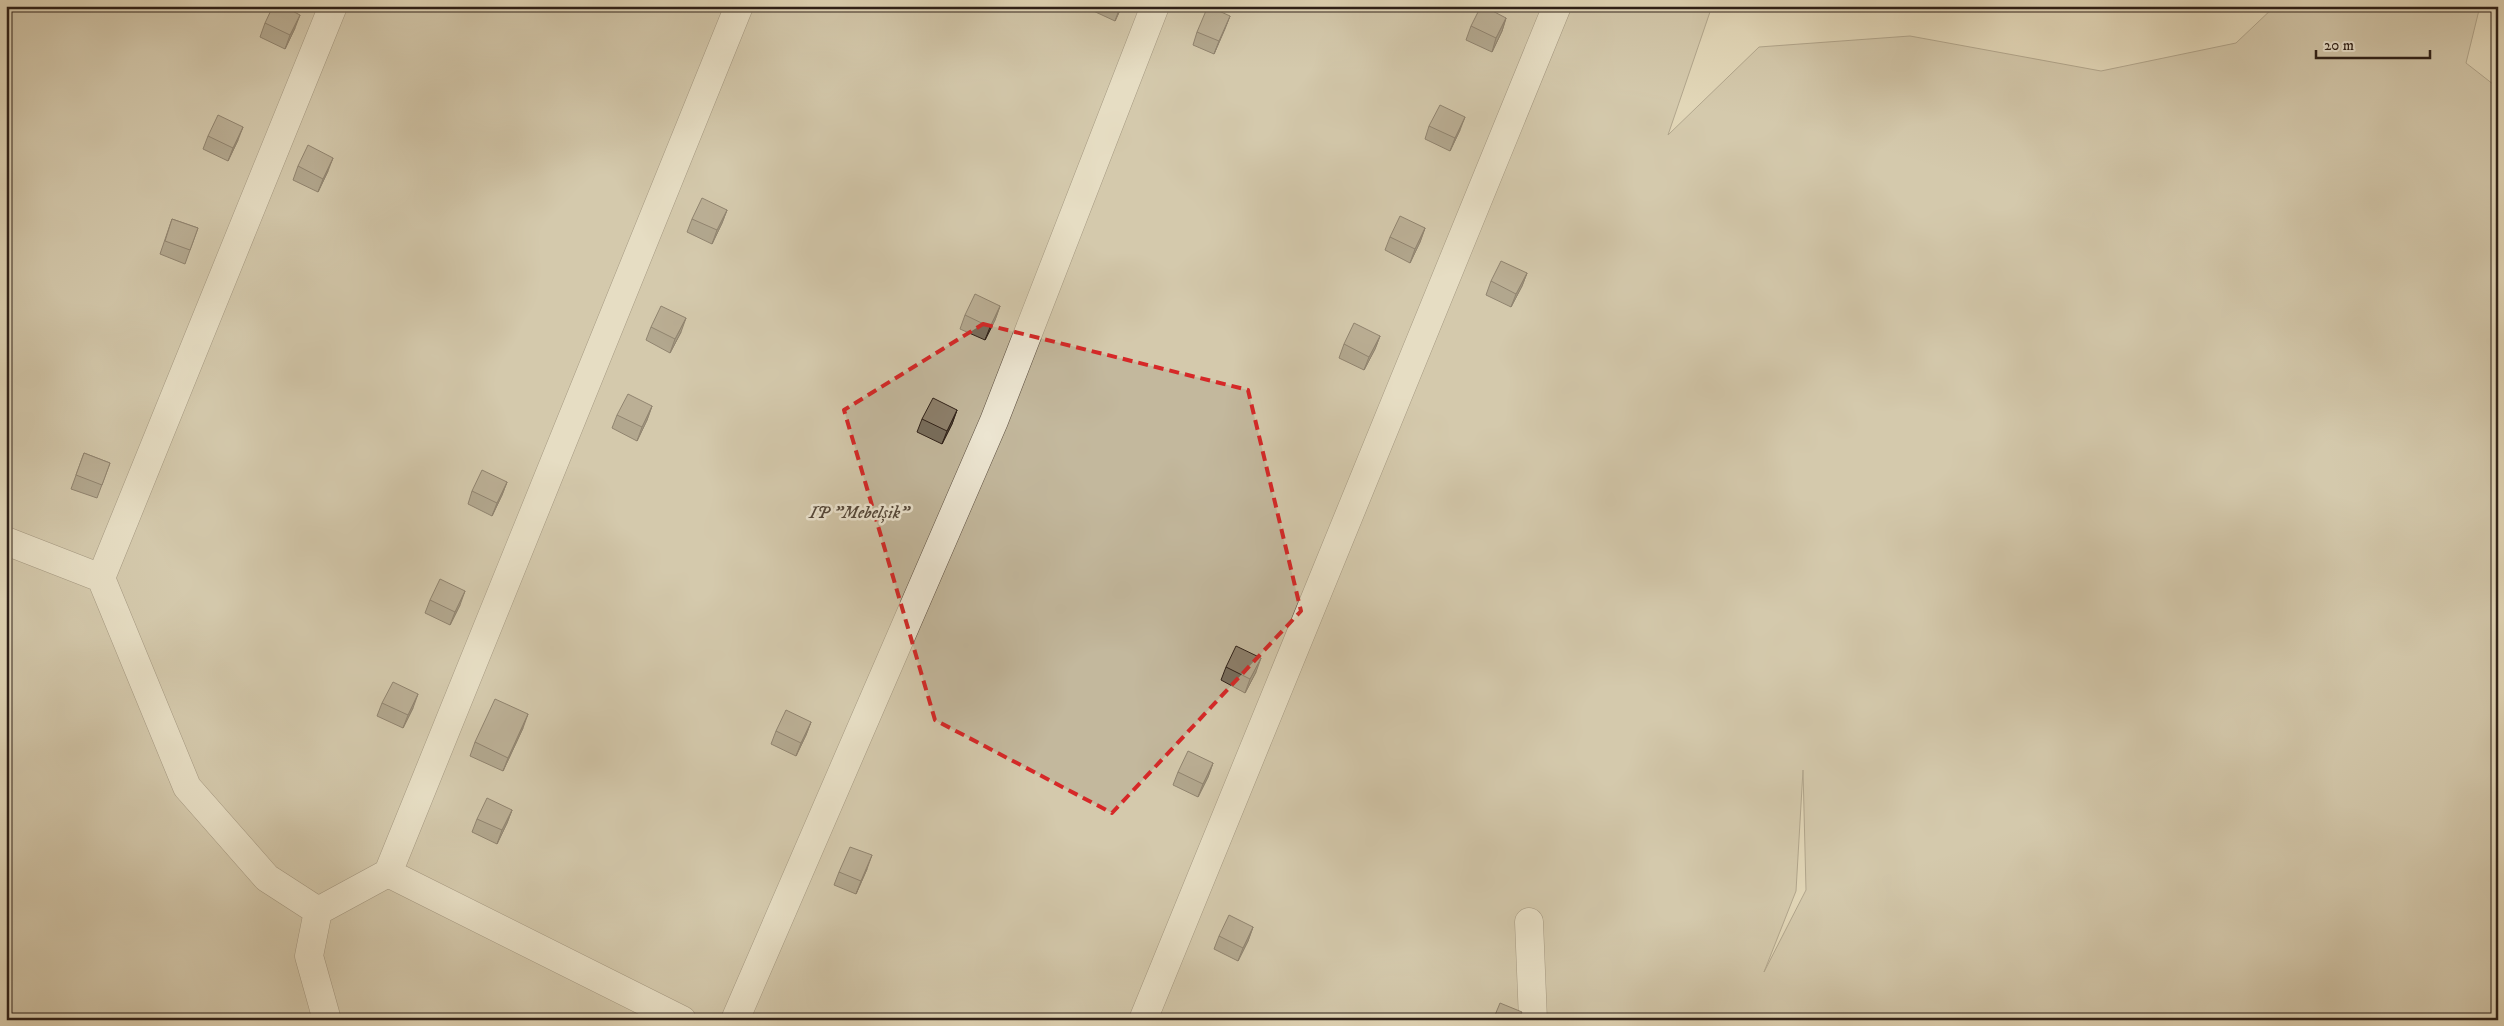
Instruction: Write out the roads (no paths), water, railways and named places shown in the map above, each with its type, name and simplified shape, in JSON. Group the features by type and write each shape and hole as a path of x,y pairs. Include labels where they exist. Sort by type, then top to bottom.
{"street":[{"path":"318,911 267,878 187,787 101,578 333,6"},
{"path":"318,911 388,873 739,6"},
{"path":"735,1020 994,421 1156,6"},
{"path":"1143,1020 1557,6"},
{"path":"6,541 101,578"},
{"path":"388,873 682,1020"},
{"path":"318,911 309,956 326,1020"},
{"path":"1529,922 1533,1020"}],"park label":[{"name":"IP \"Mebelșik\"","path":"859,513"}]}
